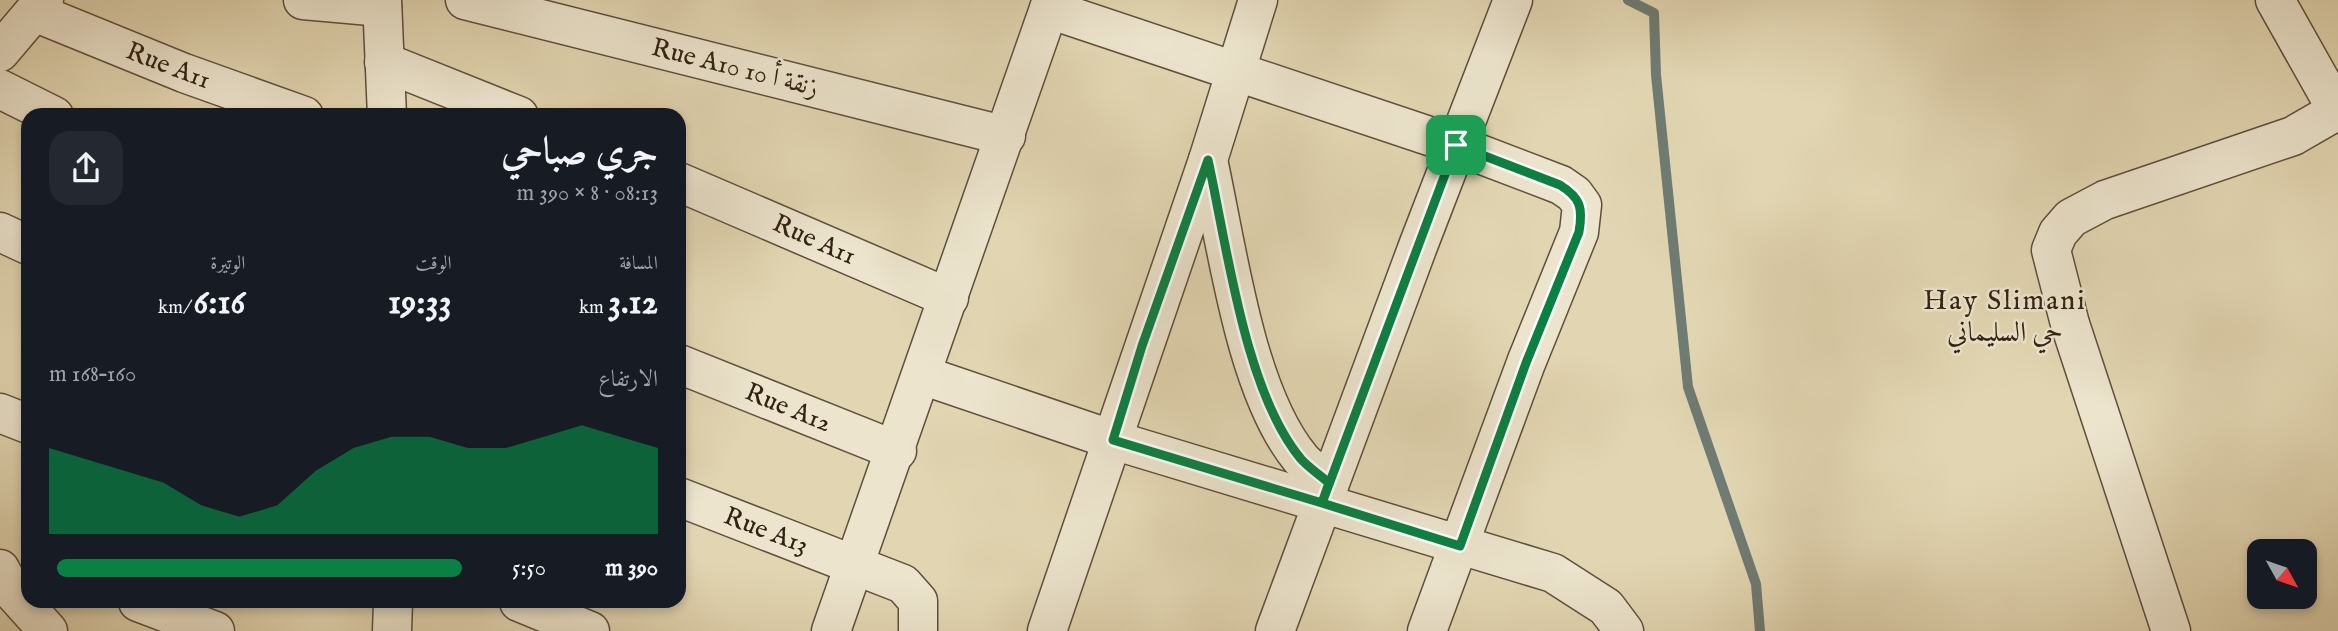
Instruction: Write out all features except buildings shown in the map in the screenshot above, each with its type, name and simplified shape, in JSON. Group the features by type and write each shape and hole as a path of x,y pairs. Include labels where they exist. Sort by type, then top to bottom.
{"street":[{"path":"303,0 382,4 387,108"},
{"name":"Rue A10 زنقة أ 10","path":"465,0 1006,136"},
{"path":"1047,631 1113,440 1142,346 1208,160 1258,0"},
{"path":"1275,631 1456,145 1513,0"},
{"path":"2171,631 2070,324 2051,250 2058,233 2071,218 2105,200 2293,136 2338,111 2275,0"},
{"path":"831,631 897,451 1051,4 1237,71 1456,145 1560,185 1574,194 1582,205 1579,232 1526,363 1427,631"},
{"path":"0,52 39,6"},
{"name":"Rue A11","path":"39,6 184,73 282,108"},
{"path":"384,62 499,108"},
{"path":"0,89 38,108"},
{"path":"1208,160 1248,345 1268,406 1301,460 1326,493"},
{"name":"Rue A11","path":"686,185 949,298"},
{"path":"0,232 21,242"},
{"name":"Rue A12","path":"686,366 897,451"},
{"path":"922,375 1113,440 1326,493 1460,546 1553,573 1606,607 1624,631"},
{"path":"0,413 21,421"},
{"name":"Rue A13","path":"686,500 903,584 918,601 918,631"},
{"path":"0,551 21,559"},
{"path":"0,569 21,601"},
{"path":"27,608 48,631"},
{"path":"154,608 215,631"},
{"path":"392,631 393,608"},
{"path":"534,608 590,631"}],"waterway":[{"path":"1628,0 1654,13 1656,75 1688,387 1756,584 1760,631"}],"district":[{"name":"Hay Slimani حي السليماني","path":"2005,317"}],"route":[{"path":"1456,145 1322,503 1113,440 1142,346 1208,160 1248,345 1268,406 1301,460 1329,483 1322,503 1460,546 1526,363 1579,232 1582,205 1574,194 1560,185 1456,145"}]}
